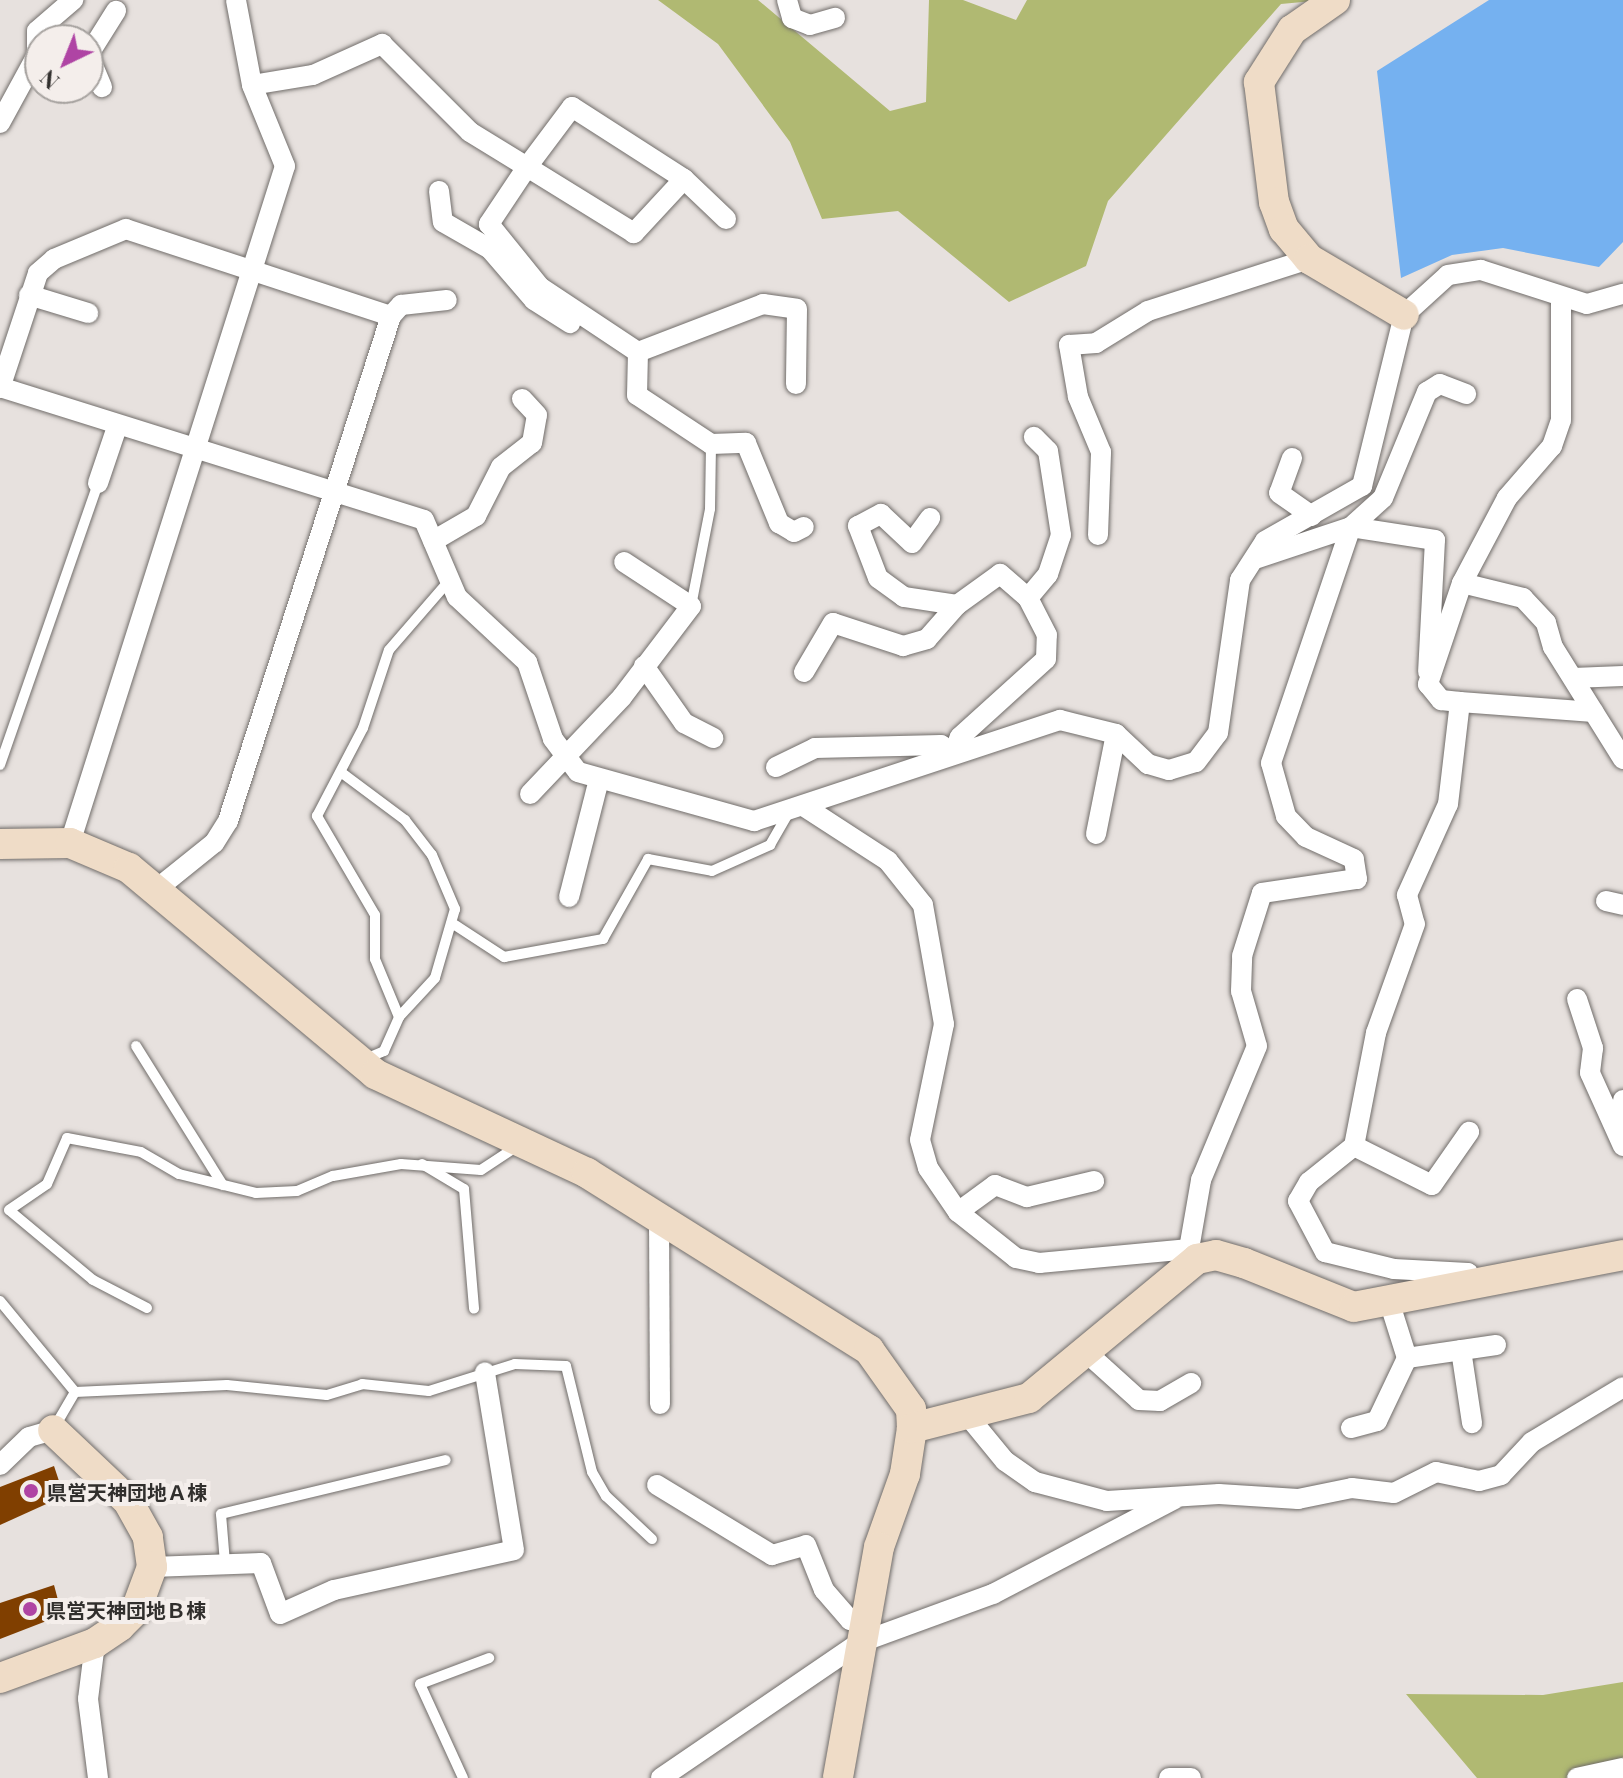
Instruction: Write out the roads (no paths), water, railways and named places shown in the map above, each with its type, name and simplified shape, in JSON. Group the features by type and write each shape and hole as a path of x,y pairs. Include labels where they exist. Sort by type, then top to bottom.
{"street":[{"path":"54,24 73,0"},
{"path":"70,843 285,166 251,79 236,0"},
{"path":"787,0 792,18 810,25 835,18"},
{"path":"1335,0 1292,30 1266,68 1258,96 1274,202 1284,229 1309,259 1404,315"},
{"path":"104,30 116,11"},
{"path":"251,79 313,75 382,44 470,132 634,233 684,179"},
{"path":"0,123 24,79"},
{"path":"638,352 540,287 489,224 572,107 684,179 726,219"},
{"path":"439,191 443,222 490,249 534,300 572,324 589,319"},
{"path":"391,316 126,229 54,259 29,295 0,388 194,452 424,520 448,582 527,662 564,758 598,783 716,816 754,821 796,811 953,754 1060,720 1116,734 1148,764 1169,770 1206,754 1218,733 1240,580 1265,541 1349,498 1370,470 1376,416 1404,315 1448,275 1481,270 1587,304 1623,294"},
{"path":"1098,535 1101,452 1078,397 1069,345 1096,343 1148,311 1309,259"},
{"path":"29,295 88,313"},
{"path":"1428,684 1462,583 1507,498 1552,446 1561,420 1561,298"},
{"path":"158,888 214,843 228,821 391,316 401,305 447,300"},
{"path":"638,352 763,304 797,309 796,384"},
{"path":"638,352 637,395 711,444 746,443 779,523 794,532 804,527"},
{"path":"1251,561 1351,527 1383,498 1427,392 1440,384 1466,394"},
{"path":"433,541 476,516 501,467 532,443 537,415 522,399"},
{"path":"98,483 117,427"},
{"path":"1028,598 1048,574 1061,535 1048,451 1034,437"},
{"path":"1292,458 1279,493 1312,516"},
{"path":"930,518 912,543 881,514 858,526 889,591 957,605"},
{"path":"1351,527 1435,540 1428,684 1441,700 1594,712"},
{"path":"912,1428 1029,1398 1087,1353 1193,1254 1201,1180 1257,1046 1241,991 1242,956 1262,893 1357,879 1354,859 1306,837 1286,816 1271,763 1351,527"},
{"path":"530,794 644,666 691,606 624,562"},
{"path":"804,672 833,623 903,646 927,639 957,605 1000,574 1028,598 1047,635 1046,659 960,737 953,754"},
{"path":"1462,583 1523,598 1546,623 1573,678 1623,759"},
{"path":"644,666 684,723 713,738"},
{"path":"1573,678 1623,676"},
{"path":"1460,702 1448,804 1407,895 1415,924 1376,1033 1354,1146 1309,1182 1298,1201 1325,1252 1394,1269 1468,1273 1473,1285"},
{"path":"1096,834 1116,734"},
{"path":"776,767 815,748 941,745 953,754"},
{"path":"569,897 598,783"},
{"path":"796,811 888,861 923,905 944,1024 920,1140 928,1168 958,1212 1016,1258 1039,1263 1216,1255 1244,1263 1342,1305 1390,1304 1623,1255"},
{"path":"0,844 70,843 158,888 358,1063 524,1141 659,1217 869,1350 911,1409 912,1428 862,1632 838,1778"},
{"path":"1577,999 1593,1048 1590,1073 1623,1146"},
{"path":"1623,1100 1623,1116"},
{"path":"1354,1146 1432,1185 1469,1132"},
{"path":"958,1212 995,1185 1027,1197 1094,1181"},
{"path":"659,1217 660,1404"},
{"path":"1351,1428 1377,1421 1407,1358 1390,1304"},
{"path":"1407,1358 1496,1345"},
{"path":"1461,1350 1472,1423"},
{"path":"1087,1353 1139,1400 1160,1401 1191,1383"},
{"path":"152,1567 261,1563 280,1614 334,1590 514,1550 485,1372"},
{"path":"968,1416 1005,1461 1035,1482 1107,1501 1183,1495 1298,1499 1352,1488 1394,1493 1436,1472 1490,1478 1532,1442 1623,1387"},
{"path":"0,1465 29,1437 53,1430 128,1501 148,1537 152,1567 136,1610 95,1643 0,1678"},
{"path":"657,1485 772,1555 806,1545 824,1590 862,1632"},
{"path":"661,1778 862,1632 993,1594 1183,1495"},
{"path":"95,1643 88,1699 98,1778"},
{"path":"1577,1778 1623,1768"},
{"path":"1169,1778 1191,1778"}],"lane":[{"path":"691,606 701,583 711,444"},
{"path":"0,765 98,483"},
{"path":"399,1017 375,959 375,915 317,816 342,773 389,650 448,582"},
{"path":"342,773 405,820 432,855 455,925 504,957 603,939 648,859 712,871 770,845 796,811"},
{"path":"358,1063 384,1051 399,1017 435,978 455,925"},
{"path":"136,1046 223,1185"},
{"path":"147,1308 93,1280 9,1210 47,1184 67,1138 141,1152 179,1174 223,1185 297,1191 333,1176 422,1164 481,1170 524,1141"},
{"path":"422,1164 464,1189 474,1309"},
{"path":"0,1301 75,1392"},
{"path":"75,1392 227,1385 327,1395 362,1384 429,1391 515,1364 566,1366 592,1472 606,1496 652,1539"},
{"path":"53,1430 75,1392"},
{"path":"225,1563 221,1514 446,1460"},
{"path":"463,1778 420,1684 489,1658"}],"water":[{"path":"1489,0 1623,0 1623,242 1599,267 1503,248 1452,255 1401,278 1377,71"}],"place":[{"name":"県営天神団地Ａ棟","path":"31,1491"},
{"name":"県営天神団地Ｂ棟","path":"30,1609"}]}
